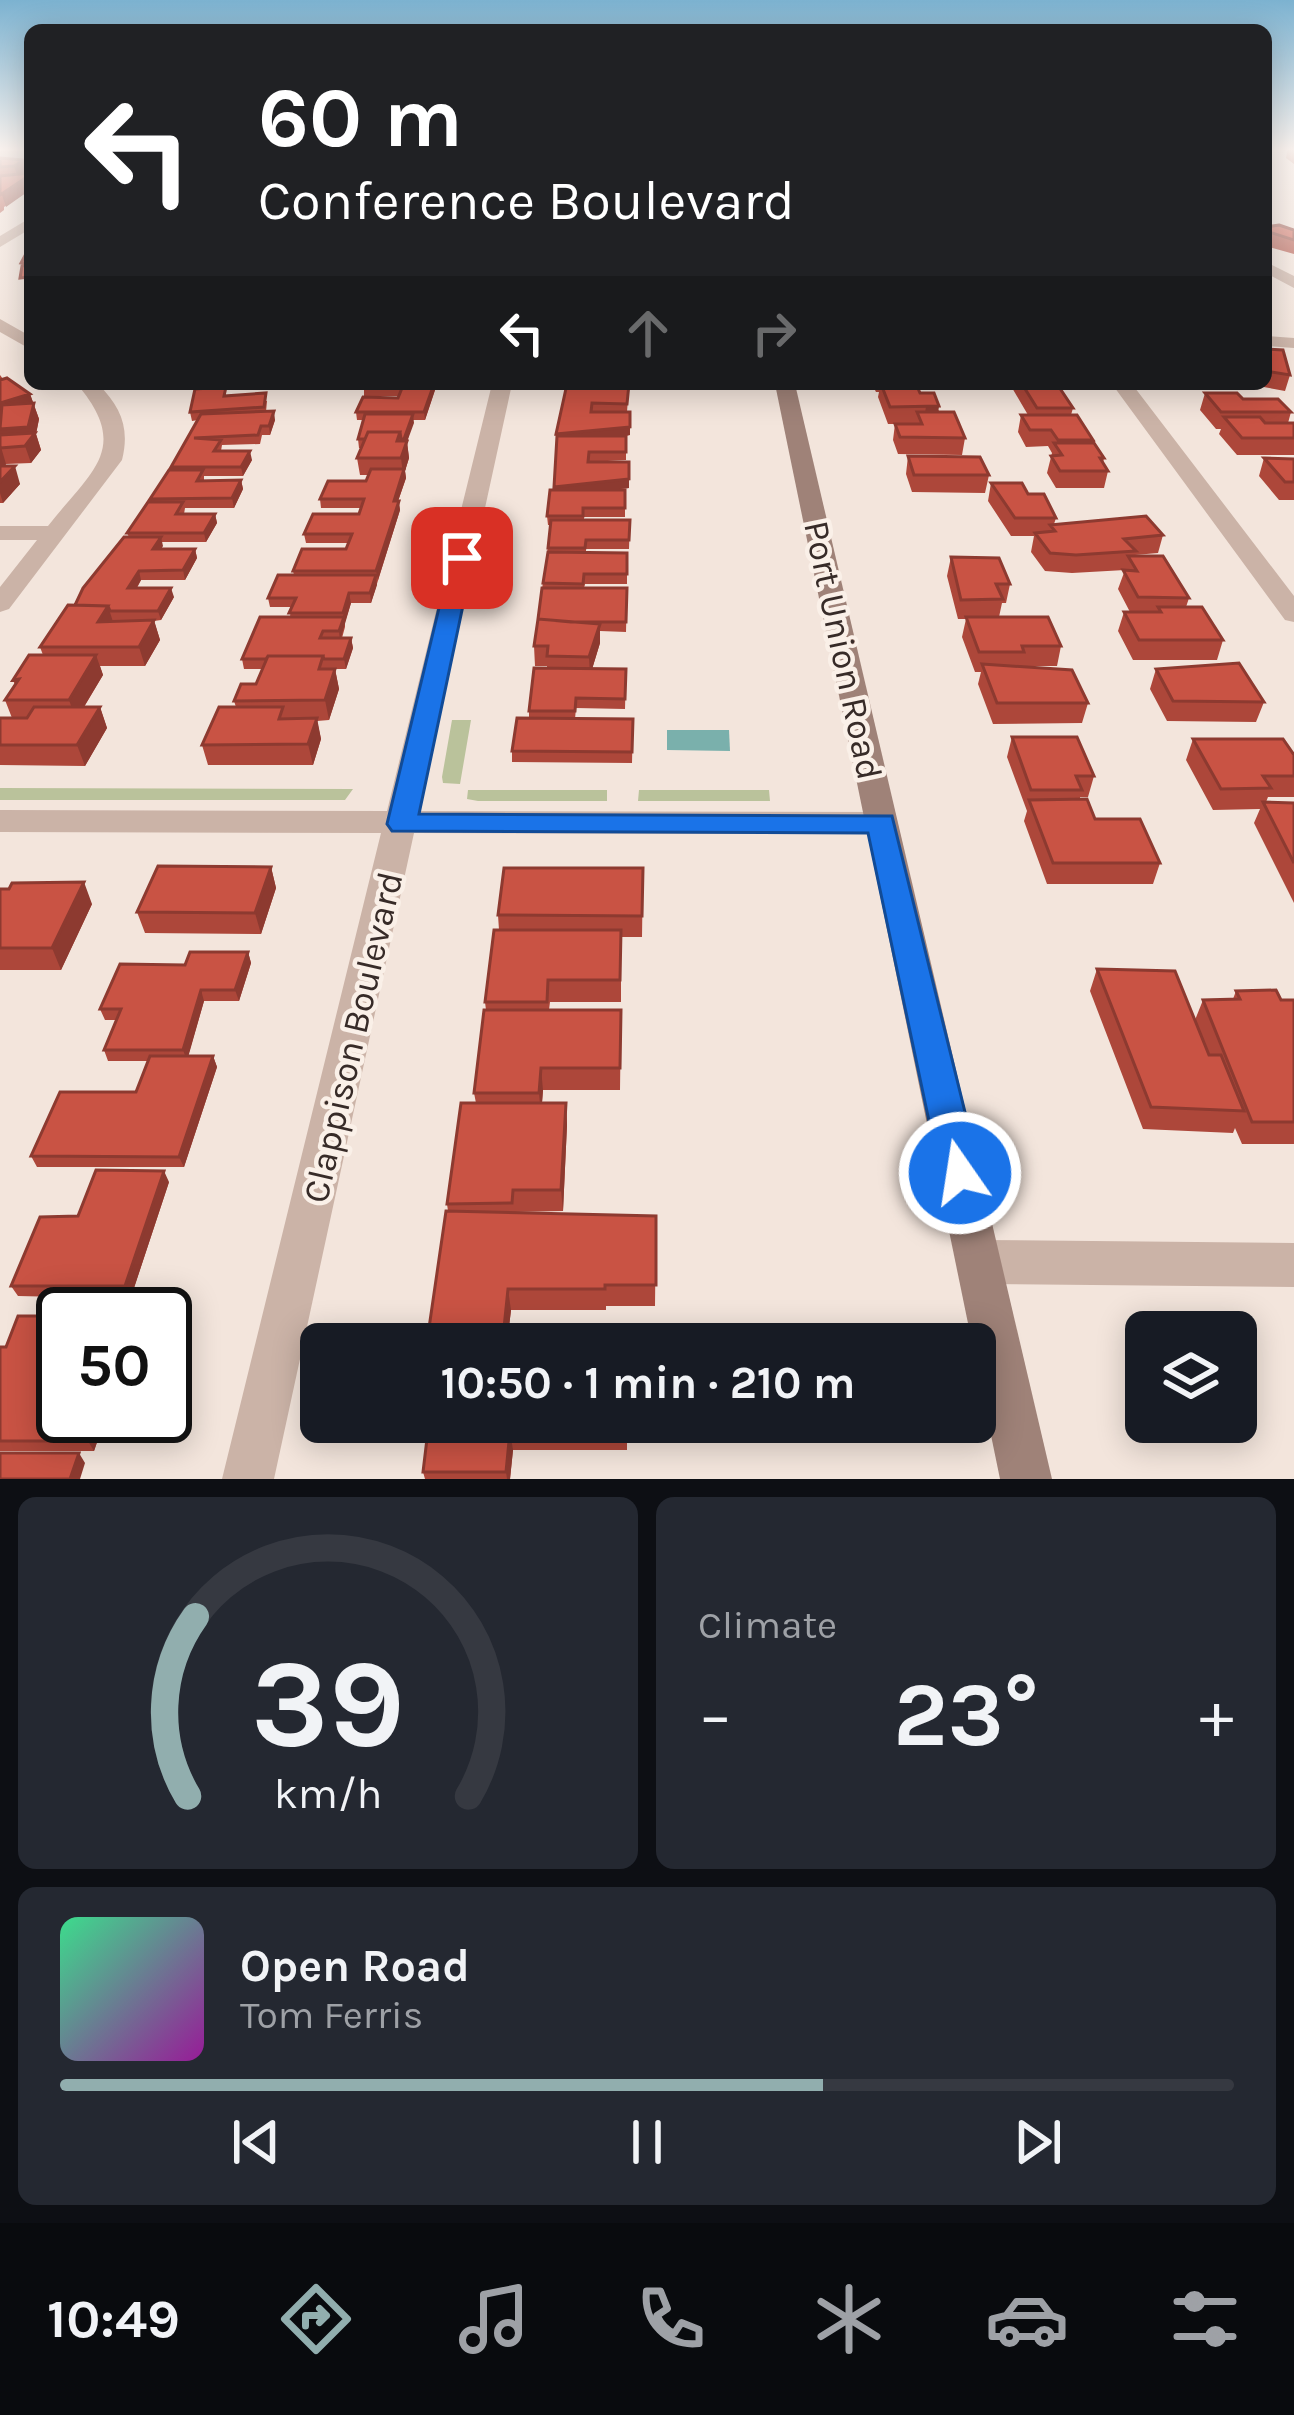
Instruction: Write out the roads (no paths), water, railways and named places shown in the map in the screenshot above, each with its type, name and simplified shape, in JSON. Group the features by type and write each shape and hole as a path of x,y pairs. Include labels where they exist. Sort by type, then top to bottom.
{"main road":[{"name":"Port Union Road","path":"786,390 1026,1479"}],"street":[{"path":"0,604 111,460 117,443 113,412 93,390"},
{"name":"Clappison Boulevard","path":"248,1479 501,390"},
{"path":"1126,390 1294,614"},
{"path":"0,533 52,533"},
{"path":"0,821 881,823"},
{"path":"980,1262 1294,1265"}],"water":[{"path":"667,730 729,730 730,751 667,750"}]}
